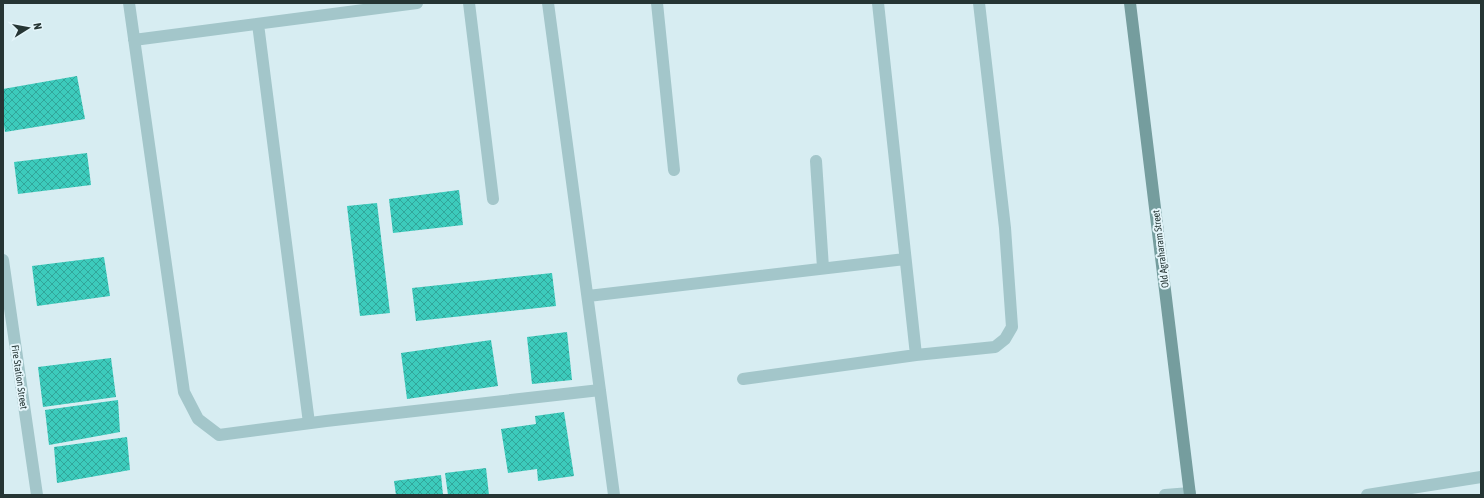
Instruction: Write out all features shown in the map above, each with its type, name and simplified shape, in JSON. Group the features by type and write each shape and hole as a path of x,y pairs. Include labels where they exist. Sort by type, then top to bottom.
{"street":[{"path":"129,3 184,392 198,419 219,435 309,423 600,390"},
{"path":"134,40 417,3"},
{"path":"469,3 493,199"},
{"path":"548,3 614,495"},
{"path":"658,3 674,170"},
{"path":"878,3 916,355"},
{"path":"743,379 916,355 995,347 1005,339 1012,327 1004,228 979,3"},
{"name":"Old Agraharam Street","path":"1130,3 1190,494"},
{"path":"258,24 309,423"},
{"path":"816,161 823,268"},
{"path":"588,296 905,259"},
{"name":"Fire Station Street","path":"3,260 36,495"},
{"path":"1367,495 1481,477"},
{"path":"1165,495 1190,494"}],"building":[{"path":"77,76 85,119 5,132 3,119 3,89"},
{"path":"87,153 91,185 18,194 14,162"},
{"path":"459,190 463,225 393,233 389,199"},
{"path":"377,203 390,313 360,316 347,206"},
{"path":"104,257 110,296 37,306 32,266"},
{"path":"552,273 556,306 416,321 412,288"},
{"path":"567,332 572,380 532,384 527,337"},
{"path":"491,340 498,386 407,399 401,353"},
{"path":"111,358 116,397 43,407 38,367"},
{"path":"118,400 120,432 49,445 45,410"},
{"path":"564,412 574,476 538,481 537,469 508,473 501,429 536,424 535,416"},
{"path":"127,437 130,470 57,483 54,447"},
{"path":"486,468 489,495 448,495 445,473"},
{"path":"441,475 443,495 396,495 394,481"}]}
